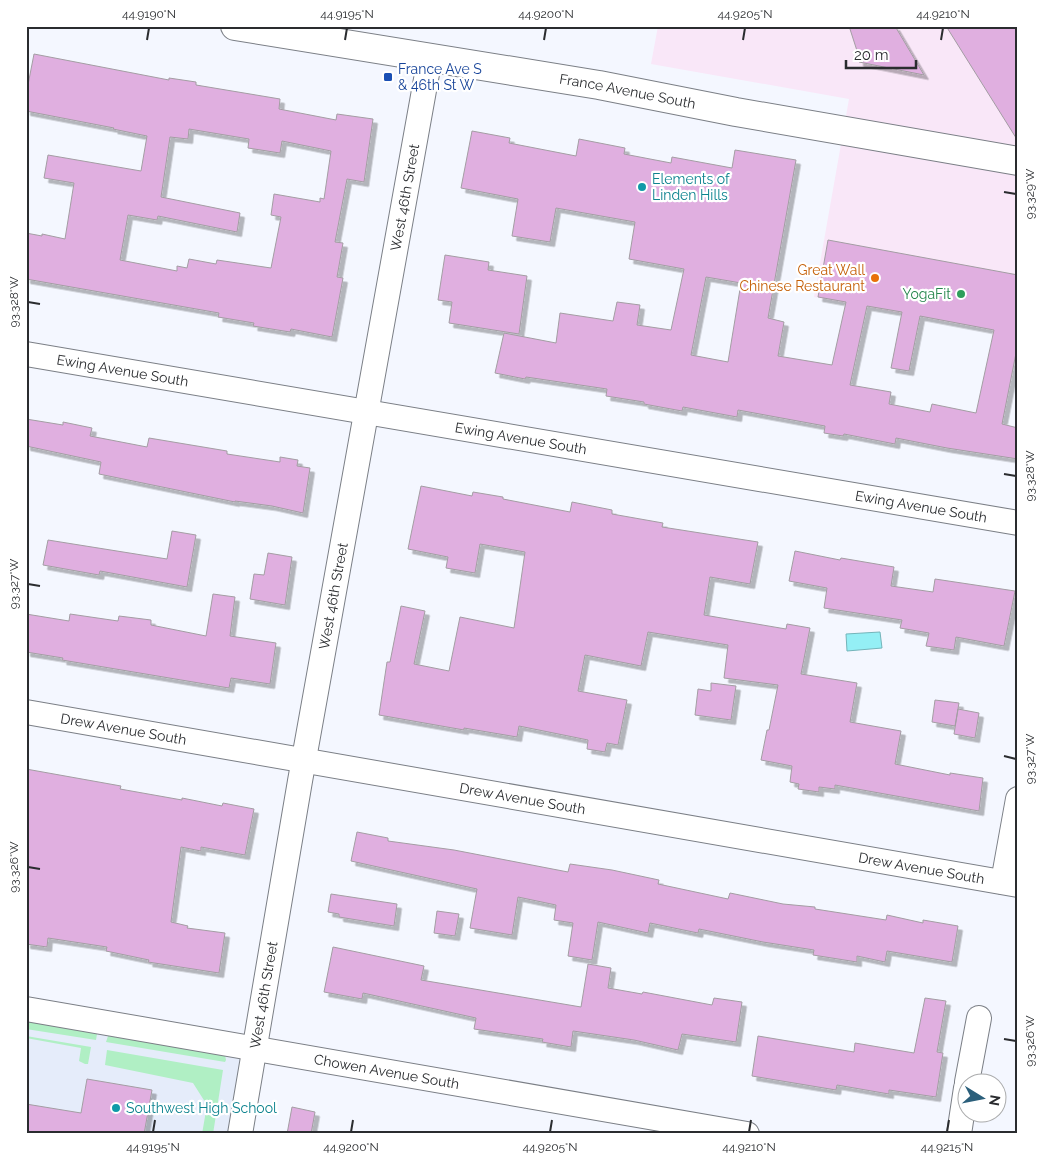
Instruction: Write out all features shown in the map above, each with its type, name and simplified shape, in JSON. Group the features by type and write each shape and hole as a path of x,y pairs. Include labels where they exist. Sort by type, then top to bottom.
{"main road":[{"name":"France Avenue South","path":"235,26 599,85 736,112 1018,161"}],"street":[{"name":"West 46th Street","path":"240,1134 304,761 430,57"},
{"name":"Ewing Avenue South","path":"26,354 1018,523"},
{"name":"Drew Avenue South","path":"26,712 1011,883"},
{"path":"1011,883 1018,799"},
{"name":"Chowen Avenue South","path":"26,1009 747,1134"},
{"path":"970,1072 979,1018"}],"shaded area":[{"path":"658,26 1018,26 1018,335 814,297 849,99 651,64"},
{"name":"Southwest High School","path":"26,1018 246,1055 232,1134 26,1134"}],"green space":[{"path":"26,1021 97,1034 96,1040 26,1029"},
{"path":"26,1036 91,1047 88,1064 79,1061 81,1048 26,1038"},
{"path":"108,1036 225,1055 226,1060 225,1062 106,1042"},
{"path":"107,1050 223,1070 213,1134 202,1134 207,1105 193,1083 105,1065"}],"water":[{"path":"880,632 882,648 847,651 846,634"}],"building":[{"path":"849,26 895,26 924,75 859,62"},
{"path":"946,26 1018,26 1018,141"},
{"path":"34,54 169,80 169,78 196,82 196,85 280,99 279,109 336,120 337,114 373,119 364,182 347,179 335,242 343,243 337,277 343,278 332,337 291,329 290,332 253,326 254,323 218,317 219,313 26,279 26,233 65,239 74,183 44,178 48,155 141,171 147,136 26,111 26,95","holes":["189,129 249,139 248,148 280,153 282,141 331,151 324,199 320,198 320,202 274,194 271,215 281,217 271,268 217,260 216,264 189,259 187,268 177,266 177,271 120,260 128,215 157,220 158,216 237,232 240,213 161,197 170,137 188,139"]},
{"path":"472,131 510,138 509,143 576,156 579,139 625,148 624,154 671,163 672,157 732,168 735,150 796,160 768,318 784,322 778,356 832,365 846,302 818,297 828,240 1018,275 1018,343 1002,424 1018,428 1018,459 896,438 895,444 844,434 843,436 824,433 825,426 738,410 737,417 683,407 682,411 606,396 607,389 526,377 525,379 495,373 504,333 556,343 560,313 613,321 617,302 640,305 637,325 671,330 684,269 629,259 635,222 556,208 550,242 512,236 518,199 461,188","holes":["706,277 741,283 728,362 691,355","867,306 902,312 891,368 909,371 920,316 994,330 976,413 932,404 930,412 889,404 891,392 850,385"]},
{"path":"445,255 489,262 488,270 527,276 519,334 449,323 452,302 438,300"},
{"path":"26,419 63,425 63,422 92,428 90,436 147,447 149,438 227,451 227,454 280,462 280,457 298,460 297,466 310,468 303,513 272,506 235,502 99,474 101,462 26,446"},
{"path":"421,486 472,496 473,492 503,497 503,499 570,512 572,502 612,510 612,514 663,523 662,527 758,542 750,584 710,577 704,615 786,629 787,624 810,628 801,674 857,683 850,722 901,731 895,764 950,775 950,773 983,778 979,811 835,785 835,789 819,787 819,792 798,789 799,784 790,782 792,766 761,760 778,685 724,678 728,645 648,632 641,666 585,655 578,691 627,700 618,745 607,743 605,752 587,749 588,740 519,726 517,737 379,715 387,662 390,662 401,606 425,611 414,664 449,671 460,617 514,628 525,552 480,544 475,573 446,568 448,557 408,549"},
{"path":"172,531 196,535 187,587 100,571 99,575 43,565 48,540 167,559"},
{"path":"795,551 840,560 841,558 894,567 891,586 933,592 935,579 1015,591 1004,646 956,637 954,650 926,646 929,633 900,628 902,620 824,608 827,588 789,581"},
{"path":"268,553 292,557 285,605 250,599 254,574 264,575"},
{"path":"213,594 235,597 230,636 276,643 270,684 231,678 229,688 62,660 63,658 26,652 26,614 69,621 70,614 118,621 119,616 151,620 151,625 206,636"},
{"path":"711,683 736,686 731,720 695,715 698,689 711,691"},
{"path":"935,700 959,703 955,726 932,722"},
{"path":"958,709 979,713 975,738 954,734"},
{"path":"26,769 121,786 120,789 182,800 182,798 222,806 223,803 254,809 245,855 201,847 201,851 181,847 171,922 188,926 187,928 225,933 219,973 148,962 149,960 106,951 107,947 48,938 47,947 26,944"},
{"path":"357,832 388,838 388,841 454,850 568,872 570,864 612,870 659,880 658,884 728,899 730,893 783,904 815,907 815,909 886,920 887,915 923,923 923,920 958,926 952,962 887,951 885,962 857,956 857,962 813,955 814,950 699,929 698,933 650,923 648,933 598,922 592,960 568,956 573,923 554,920 556,905 518,897 512,935 470,928 477,889 351,861"},
{"path":"331,894 397,904 394,926 339,917 339,914 328,912"},
{"path":"437,911 459,914 455,936 434,933"},
{"path":"333,947 424,966 421,980 581,1007 588,964 611,968 608,988 642,994 643,992 712,1005 714,998 742,1002 736,1042 682,1034 678,1050 634,1040 573,1031 571,1047 542,1042 543,1039 474,1029 476,1018 363,993 362,999 324,992"},
{"path":"925,998 946,1001 937,1052 943,1053 936,1097 889,1090 889,1094 837,1085 836,1090 752,1076 758,1036 854,1052 855,1043 914,1053"},
{"name":"Southwest High School","path":"87,1079 152,1090 144,1134 26,1134 26,1104 81,1113"},
{"path":"292,1107 315,1112 311,1134 287,1134"}],"place":[{"name":"France Ave S & 46th St W","path":"388,77"},
{"name":"Elements of Linden Hills","path":"642,187"},
{"name":"Great Wall Chinese Restaurant","path":"875,278"},
{"name":"YogaFit","path":"961,294"},
{"name":"Southwest High School","path":"116,1108"}]}
